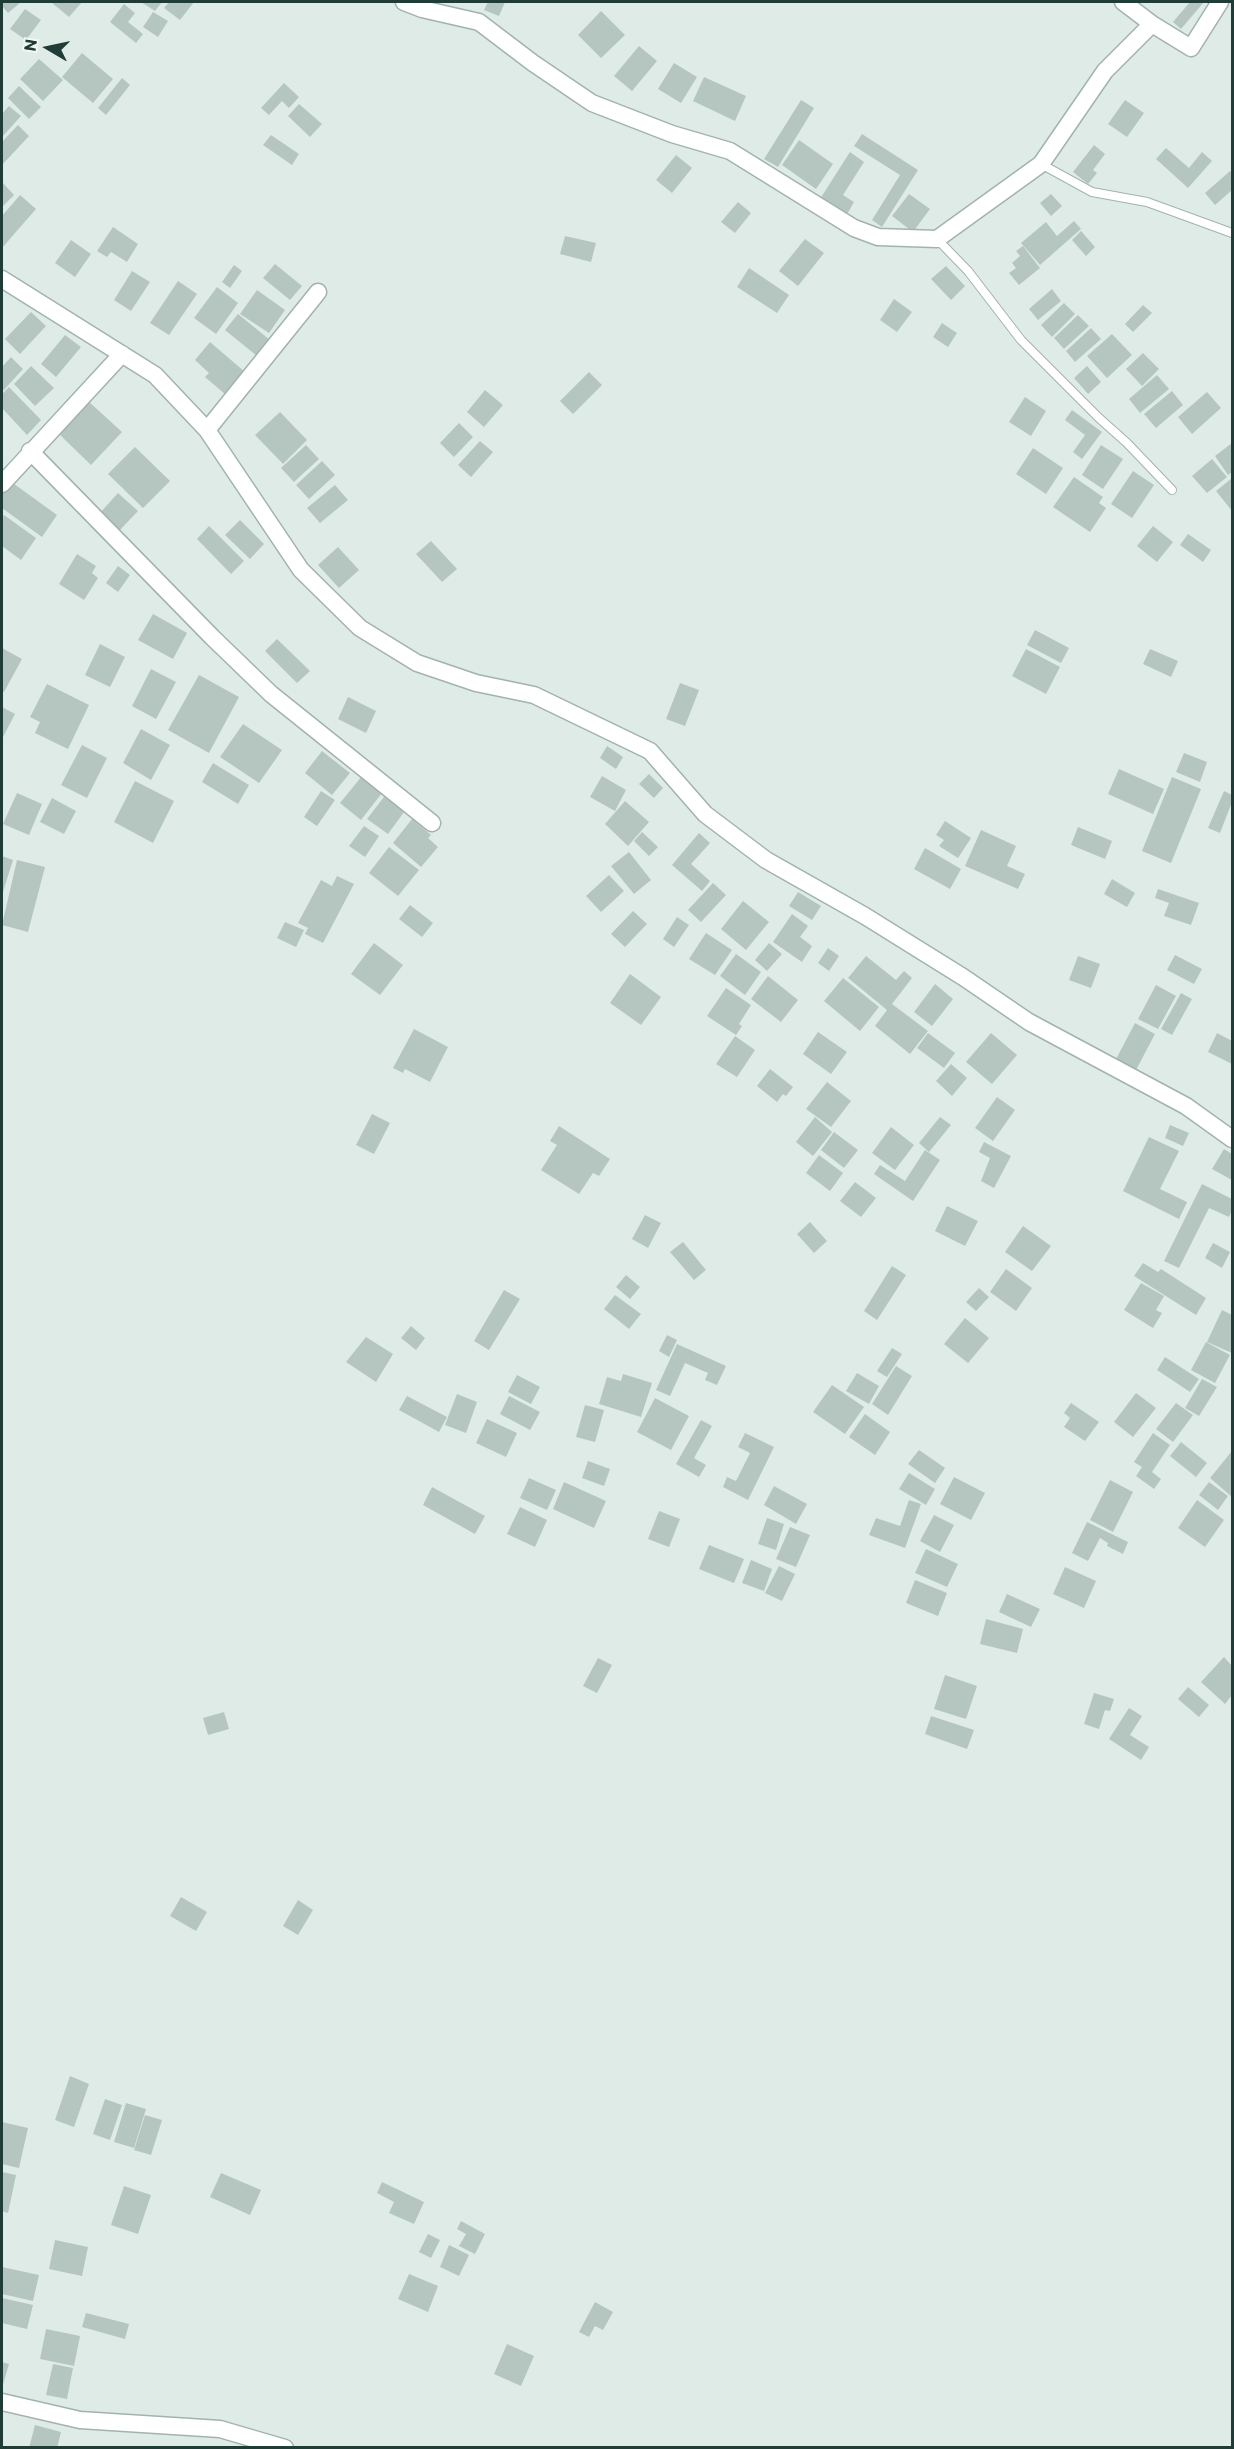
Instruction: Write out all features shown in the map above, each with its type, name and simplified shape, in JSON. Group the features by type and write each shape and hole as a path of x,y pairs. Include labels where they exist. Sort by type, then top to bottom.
{"street":[{"path":"404,2 422,9 479,22 533,63 592,103 672,134 730,150 854,228 878,237 937,239 1041,164 1105,71 1152,24"},
{"path":"1123,2 1152,24 1191,48 1220,2"},
{"path":"2,279 155,375 207,430 301,570 360,628 417,663 476,683 534,695 650,751 705,814 766,861 865,916 963,977 1029,1022 1186,1107 1233,1138"},
{"path":"207,430 318,292"},
{"path":"2,484 30,451 122,354"},
{"path":"30,451 271,694 432,823"},
{"path":"2,2402 80,2420 220,2429 285,2448"}],"lane":[{"path":"1041,164 1092,192 1147,202 1233,233"},
{"path":"937,239 968,271 1021,340 1172,490"}],"building":[{"path":"2,2 21,2 8,13 2,6"},
{"path":"51,2 82,2 69,17"},
{"path":"141,2 162,2 155,11"},
{"path":"169,2 194,2 180,20 164,8"},
{"path":"488,2 505,2 499,16 484,10"},
{"path":"1190,2 1204,2 1181,29 1173,22"},
{"path":"124,4 135,13 128,22 143,34 136,43 110,22"},
{"path":"25,9 41,20 26,40 10,29"},
{"path":"601,11 625,35 601,58 578,35"},
{"path":"153,12 168,21 158,37 143,27"},
{"path":"639,46 657,61 632,91 614,76"},
{"path":"82,53 113,79 93,103 62,77"},
{"path":"39,59 63,80 43,101 20,79"},
{"path":"674,63 697,77 681,103 658,89"},
{"path":"704,77 746,96 735,121 693,101"},
{"path":"122,78 130,85 106,115 98,108"},
{"path":"284,83 299,97 289,108 282,101 269,115 261,108"},
{"path":"19,86 41,107 29,119 8,98"},
{"path":"801,100 814,108 778,167 764,159"},
{"path":"1125,100 1144,113 1127,137 1108,124"},
{"path":"299,104 322,124 310,137 288,116"},
{"path":"9,106 21,116 2,137 2,114"},
{"path":"18,125 29,136 2,165 2,142"},
{"path":"862,134 918,170 882,227 872,220 900,175 854,146"},
{"path":"271,135 299,154 292,165 263,145"},
{"path":"799,140 833,164 816,189 782,165"},
{"path":"1094,145 1105,154 1093,170 1097,173 1088,184 1073,172"},
{"path":"1166,148 1189,168 1202,152 1212,161 1188,188 1156,159"},
{"path":"850,152 864,162 843,195 854,202 846,216 820,199"},
{"path":"676,155 692,168 672,193 656,180"},
{"path":"1230,171 1232,190 1215,205 1205,193"},
{"path":"2,182 14,195 2,207"},
{"path":"909,194 930,209 913,232 892,216"},
{"path":"1051,194 1062,206 1051,216 1040,203"},
{"path":"20,195 36,209 2,248 2,216"},
{"path":"738,202 751,213 735,233 721,222"},
{"path":"1074,221 1081,229 1040,265 1021,243 1046,222 1057,236"},
{"path":"113,227 138,244 127,262 111,252 107,257 97,251"},
{"path":"1081,231 1095,247 1086,256 1072,240"},
{"path":"565,236 596,243 591,262 560,254"},
{"path":"805,239 824,253 798,286 779,271"},
{"path":"71,240 91,254 75,277 55,263"},
{"path":"1023,246 1040,268 1019,285 1009,273 1016,268 1012,263 1020,256 1016,251"},
{"path":"275,264 302,286 290,300 263,278"},
{"path":"234,265 242,271 230,288 222,282"},
{"path":"946,266 965,286 951,300 931,279"},
{"path":"749,268 789,295 777,313 737,287"},
{"path":"132,271 150,282 131,311 114,300"},
{"path":"178,281 197,294 169,335 150,323"},
{"path":"217,287 238,303 216,334 194,318"},
{"path":"1052,289 1061,301 1038,320 1029,309"},
{"path":"257,290 285,310 269,333 240,314"},
{"path":"894,299 912,312 897,332 880,320"},
{"path":"1064,303 1075,314 1052,337 1041,325"},
{"path":"1143,305 1152,313 1133,332 1125,324"},
{"path":"31,312 46,326 20,354 5,339"},
{"path":"238,314 270,340 257,356 225,330"},
{"path":"1078,315 1089,326 1064,349 1054,338"},
{"path":"942,323 957,333 948,347 933,337"},
{"path":"1091,328 1101,339 1075,362 1066,351"},
{"path":"1112,334 1132,355 1107,378 1087,356"},
{"path":"65,335 81,347 56,377 41,364"},
{"path":"210,342 245,372 226,395 205,377 209,373 195,360"},
{"path":"1143,353 1159,369 1142,386 1126,369"},
{"path":"11,357 23,369 2,392 2,367"},
{"path":"31,366 54,388 35,406 14,384"},
{"path":"1087,366 1101,382 1088,394 1074,378"},
{"path":"589,372 602,385 573,414 560,401"},
{"path":"1157,375 1169,389 1140,413 1129,399"},
{"path":"9,387 41,420 27,435 2,408 2,394"},
{"path":"485,390 503,405 484,427 467,412"},
{"path":"1172,391 1183,405 1156,428 1144,414"},
{"path":"1207,392 1221,408 1192,434 1178,417"},
{"path":"1025,397 1046,411 1031,436 1009,422"},
{"path":"87,400 122,432 91,465 57,432"},
{"path":"1072,410 1102,432 1082,459 1073,452 1085,435 1065,420"},
{"path":"280,412 307,440 283,464 255,435"},
{"path":"459,423 473,437 454,457 440,443"},
{"path":"480,441 493,452 471,477 458,465"},
{"path":"1232,443 1232,472 1228,475 1215,456"},
{"path":"306,445 319,459 294,482 281,468"},
{"path":"1101,445 1123,459 1103,489 1082,475"},
{"path":"135,447 170,481 143,508 108,474"},
{"path":"1033,448 1063,468 1046,494 1016,474"},
{"path":"1212,459 1227,477 1207,493 1192,476"},
{"path":"322,461 335,475 309,499 296,485"},
{"path":"1133,471 1154,485 1132,518 1111,504"},
{"path":"1074,477 1103,497 1099,503 1106,508 1090,532 1053,507"},
{"path":"1232,478 1232,511 1216,491"},
{"path":"10,481 57,515 42,537 2,508 2,493"},
{"path":"335,485 348,500 320,523 307,508"},
{"path":"118,493 138,511 119,531 99,514"},
{"path":"4,515 36,538 21,560 2,546"},
{"path":"240,520 264,544 250,559 225,535"},
{"path":"209,526 244,561 231,574 197,539"},
{"path":"1153,526 1173,542 1157,562 1137,546"},
{"path":"1188,534 1211,550 1203,562 1180,545"},
{"path":"431,541 457,569 442,582 416,554"},
{"path":"338,547 359,570 339,588 318,565"},
{"path":"77,554 96,566 92,573 98,578 84,600 59,584"},
{"path":"118,566 130,575 118,592 106,583"},
{"path":"153,614 187,633 173,659 138,640"},
{"path":"1035,630 1069,648 1061,663 1027,645"},
{"path":"277,639 310,671 297,683 265,651"},
{"path":"100,644 125,657 110,687 85,675"},
{"path":"2,648 22,659 4,692 2,691"},
{"path":"1026,649 1060,667 1046,694 1012,676"},
{"path":"1150,649 1178,661 1171,677 1143,664"},
{"path":"151,669 176,682 156,719 132,706"},
{"path":"199,675 239,697 209,753 168,730"},
{"path":"680,683 699,690 685,726 666,719"},
{"path":"47,684 89,705 68,749 35,733 40,722 30,717"},
{"path":"348,697 376,711 366,733 338,719"},
{"path":"2,707 15,714 2,739"},
{"path":"243,724 282,750 259,783 220,757"},
{"path":"141,729 170,745 151,780 123,763"},
{"path":"82,745 107,758 87,798 61,785"},
{"path":"607,746 623,757 616,769 600,758"},
{"path":"322,751 350,773 332,795 305,773"},
{"path":"1184,753 1207,762 1200,782 1176,772"},
{"path":"213,763 249,785 238,804 202,782"},
{"path":"1119,769 1164,789 1153,814 1108,794"},
{"path":"649,774 663,788 654,798 639,784"},
{"path":"362,776 382,793 361,820 340,803"},
{"path":"602,776 626,790 615,811 590,797"},
{"path":"1172,777 1201,789 1171,863 1142,851"},
{"path":"135,781 174,801 153,843 114,822"},
{"path":"321,791 335,800 317,826 304,817"},
{"path":"1224,791 1232,795 1232,802 1220,833 1208,828"},
{"path":"17,793 42,804 29,835 3,824"},
{"path":"387,793 407,808 388,834 367,819"},
{"path":"52,798 76,811 64,834 40,822"},
{"path":"625,801 649,822 628,846 605,824"},
{"path":"412,819 431,835 428,838 438,847 421,867 393,843"},
{"path":"945,821 971,838 958,858 939,846 944,840 936,835"},
{"path":"364,826 379,836 365,857 349,846"},
{"path":"1078,827 1112,841 1105,859 1071,845"},
{"path":"981,830 1016,846 1007,866 1025,874 1018,889 965,866"},
{"path":"642,832 658,847 649,856 634,841"},
{"path":"699,833 710,843 691,864 710,881 702,891 672,865"},
{"path":"389,847 419,870 398,896 369,873"},
{"path":"925,848 961,869 950,889 914,869"},
{"path":"629,852 651,880 634,894 611,866"},
{"path":"2,856 13,860 2,895"},
{"path":"17,860 45,867 28,932 2,925"},
{"path":"609,875 624,891 601,912 586,896"},
{"path":"337,876 354,884 323,943 305,934 308,928 298,923 321,880 332,886"},
{"path":"1112,879 1135,893 1127,907 1104,894"},
{"path":"713,883 726,895 701,922 688,910"},
{"path":"1158,889 1199,903 1191,925 1164,916 1169,903 1155,898"},
{"path":"798,892 821,906 812,920 789,906"},
{"path":"743,901 769,922 746,950 721,929"},
{"path":"410,905 433,923 422,937 399,919"},
{"path":"633,911 647,924 625,947 611,934"},
{"path":"792,914 808,926 800,937 812,946 802,962 773,942"},
{"path":"677,917 689,925 674,947 663,939"},
{"path":"285,922 304,930 296,947 277,938"},
{"path":"706,933 732,950 715,975 689,959"},
{"path":"374,943 403,965 380,995 351,974"},
{"path":"769,943 782,954 767,971 755,960"},
{"path":"828,948 839,956 829,971 818,963"},
{"path":"736,954 761,972 745,995 720,976"},
{"path":"1175,955 1202,969 1194,984 1167,970"},
{"path":"866,956 896,980 904,971 912,978 892,1004 928,1031 910,1054 875,1026 887,1010 848,978"},
{"path":"1078,956 1100,964 1091,988 1069,980"},
{"path":"630,974 661,997 641,1025 610,1003"},
{"path":"768,976 798,1000 781,1022 751,999"},
{"path":"843,978 879,1007 860,1031 824,1001"},
{"path":"935,984 953,999 932,1026 914,1012"},
{"path":"1156,985 1176,996 1158,1029 1138,1019"},
{"path":"726,988 751,1005 739,1024 742,1026 736,1035 707,1016"},
{"path":"1181,993 1192,999 1172,1035 1161,1029"},
{"path":"1135,1023 1155,1034 1135,1072 1115,1061"},
{"path":"414,1029 448,1047 430,1082 405,1069 403,1073 393,1068"},
{"path":"818,1032 847,1052 831,1074 803,1054"},
{"path":"928,1033 955,1053 944,1068 917,1048"},
{"path":"991,1033 1017,1055 992,1084 966,1062"},
{"path":"1217,1033 1232,1041 1232,1064 1208,1052"},
{"path":"735,1036 755,1050 737,1077 716,1064"},
{"path":"951,1064 967,1078 952,1096 936,1081"},
{"path":"770,1069 793,1087 777,1102 757,1086"},
{"path":"827,1082 851,1101 831,1127 806,1109"},
{"path":"997,1097 1015,1110 993,1141 975,1128"},
{"path":"372,1114 390,1123 374,1154 356,1145"},
{"path":"815,1117 832,1132 813,1156 796,1142"},
{"path":"940,1117 951,1125 929,1152 919,1143"},
{"path":"1170,1125 1189,1133 1183,1146 1165,1138"},
{"path":"559,1126 610,1159 599,1176 593,1173 579,1194 541,1170 557,1145 550,1141"},
{"path":"891,1127 914,1145 895,1170 872,1153"},
{"path":"834,1132 858,1150 844,1168 821,1150"},
{"path":"1149,1137 1179,1151 1160,1189 1187,1202 1179,1219 1123,1191"},
{"path":"984,1142 1011,1156 994,1188 981,1181 990,1158 979,1152"},
{"path":"1224,1149 1232,1154 1232,1180 1212,1169"},
{"path":"925,1150 940,1160 913,1201 874,1174 880,1165 905,1181"},
{"path":"819,1155 843,1173 830,1191 806,1173"},
{"path":"855,1182 876,1198 861,1217 840,1201"},
{"path":"1202,1184 1232,1199 1232,1210 1229,1217 1209,1208 1179,1268 1164,1261"},
{"path":"947,1206 978,1221 965,1246 935,1231"},
{"path":"645,1215 661,1223 648,1248 632,1239"},
{"path":"810,1222 827,1241 814,1253 797,1234"},
{"path":"1023,1226 1051,1246 1032,1271 1005,1252"},
{"path":"683,1242 706,1270 694,1280 670,1252"},
{"path":"1213,1243 1230,1252 1222,1268 1205,1258"},
{"path":"1143,1263 1158,1272 1161,1269 1206,1298 1196,1315 1134,1276"},
{"path":"892,1266 906,1275 877,1320 864,1311"},
{"path":"1006,1269 1032,1288 1016,1311 990,1292"},
{"path":"626,1275 640,1287 630,1299 616,1287"},
{"path":"1141,1283 1164,1296 1156,1310 1162,1313 1153,1328 1124,1310"},
{"path":"979,1288 989,1297 976,1311 966,1302"},
{"path":"504,1290 520,1299 489,1350 474,1341"},
{"path":"615,1295 641,1314 629,1329 604,1309"},
{"path":"1222,1310 1232,1315 1232,1353 1207,1342"},
{"path":"965,1318 989,1338 968,1363 944,1344"},
{"path":"411,1326 425,1338 416,1350 401,1338"},
{"path":"667,1335 677,1340 669,1357 659,1351"},
{"path":"366,1337 393,1354 376,1382 346,1362"},
{"path":"1206,1342 1230,1355 1215,1383 1191,1370"},
{"path":"677,1344 726,1366 717,1385 705,1380 708,1373 685,1363 670,1396 656,1390"},
{"path":"892,1348 902,1354 887,1377 877,1371"},
{"path":"1165,1357 1199,1379 1190,1392 1157,1370"},
{"path":"896,1366 912,1376 888,1415 872,1404"},
{"path":"857,1373 879,1386 869,1404 846,1391"},
{"path":"623,1374 652,1383 641,1417 599,1404 607,1377 621,1381"},
{"path":"517,1375 540,1387 531,1404 508,1392"},
{"path":"1202,1379 1217,1387 1199,1416 1185,1408"},
{"path":"832,1385 864,1407 845,1434 813,1412"},
{"path":"1136,1393 1156,1408 1133,1437 1114,1422"},
{"path":"457,1394 477,1402 466,1433 445,1425"},
{"path":"407,1396 447,1417 439,1432 399,1410"},
{"path":"509,1396 540,1412 530,1430 500,1414"},
{"path":"655,1398 689,1416 671,1450 637,1432"},
{"path":"1071,1403 1099,1422 1085,1441 1064,1427 1070,1418 1064,1413"},
{"path":"1176,1403 1193,1415 1173,1442 1156,1429"},
{"path":"585,1405 604,1410 595,1442 576,1437"},
{"path":"865,1414 890,1432 875,1455 849,1437"},
{"path":"487,1419 517,1433 506,1457 476,1443"},
{"path":"701,1420 712,1426 694,1458 706,1465 699,1477 676,1464"},
{"path":"745,1433 774,1447 748,1500 723,1487 727,1477 736,1481 750,1453 738,1447"},
{"path":"1153,1433 1170,1445 1152,1472 1161,1479 1154,1489 1136,1476 1142,1467 1134,1462"},
{"path":"1181,1442 1207,1463 1196,1477 1170,1456"},
{"path":"919,1450 945,1468 935,1483 908,1464"},
{"path":"1232,1451 1232,1497 1210,1478"},
{"path":"588,1461 610,1469 604,1486 582,1478"},
{"path":"909,1473 935,1489 926,1505 899,1489"},
{"path":"954,1477 985,1493 971,1520 940,1504"},
{"path":"529,1478 556,1490 547,1510 520,1498"},
{"path":"1110,1480 1133,1492 1113,1532 1090,1520"},
{"path":"564,1482 606,1501 594,1528 553,1509"},
{"path":"1209,1482 1228,1496 1218,1510 1199,1495"},
{"path":"774,1486 807,1504 796,1524 764,1505"},
{"path":"432,1487 485,1516 475,1534 423,1505"},
{"path":"909,1500 921,1504 905,1548 869,1535 876,1518 900,1526"},
{"path":"1197,1500 1224,1520 1205,1547 1178,1528"},
{"path":"520,1507 547,1520 535,1547 507,1534"},
{"path":"659,1511 680,1519 669,1547 648,1539"},
{"path":"934,1515 954,1525 940,1552 920,1541"},
{"path":"767,1518 784,1524 776,1550 758,1544"},
{"path":"1087,1522 1128,1542 1123,1554 1107,1546 1108,1543 1100,1538 1088,1561 1072,1553"},
{"path":"790,1527 810,1535 796,1567 776,1559"},
{"path":"709,1545 744,1559 734,1583 699,1569"},
{"path":"926,1549 958,1564 947,1587 915,1573"},
{"path":"751,1560 772,1569 764,1591 742,1583"},
{"path":"779,1566 795,1574 782,1601 765,1593"},
{"path":"1065,1567 1096,1581 1084,1608 1053,1594"},
{"path":"915,1580 947,1593 938,1616 906,1603"},
{"path":"1007,1594 1040,1609 1031,1627 999,1612"},
{"path":"986,1619 1023,1629 1017,1653 980,1644"},
{"path":"1224,1657 1232,1666 1232,1695 1225,1704 1201,1682"},
{"path":"598,1658 612,1665 597,1693 583,1686"},
{"path":"945,1675 977,1686 966,1719 934,1709"},
{"path":"1188,1687 1209,1705 1199,1717 1178,1699"},
{"path":"1094,1693 1114,1699 1110,1711 1105,1710 1099,1729 1084,1724"},
{"path":"1129,1708 1142,1716 1130,1735 1149,1747 1141,1760 1109,1739"},
{"path":"224,1712 229,1729 208,1735 203,1718"},
{"path":"931,1716 974,1730 967,1749 925,1734"},
{"path":"181,1897 207,1912 196,1931 170,1916"},
{"path":"298,1900 313,1910 298,1935 283,1926"},
{"path":"70,2076 89,2084 74,2127 55,2120"},
{"path":"105,2099 122,2105 110,2140 93,2134"},
{"path":"126,2103 146,2109 134,2148 114,2142"},
{"path":"145,2115 162,2120 151,2155 134,2150"},
{"path":"2,2122 28,2128 19,2168 2,2164"},
{"path":"2,2172 16,2175 8,2213 2,2211"},
{"path":"221,2173 261,2190 250,2215 210,2197"},
{"path":"382,2182 424,2202 414,2224 389,2213 394,2202 377,2193"},
{"path":"124,2186 151,2195 138,2234 111,2225"},
{"path":"461,2221 485,2234 475,2254 459,2246 466,2234 457,2229"},
{"path":"428,2234 440,2240 431,2258 419,2252"},
{"path":"55,2240 88,2247 82,2276 49,2269"},
{"path":"449,2245 469,2255 459,2276 440,2267"},
{"path":"2,2267 39,2275 33,2301 2,2294"},
{"path":"409,2274 438,2286 428,2312 398,2299"},
{"path":"2,2298 33,2305 27,2329 2,2323"},
{"path":"595,2302 613,2312 603,2330 595,2326 589,2337 579,2332"},
{"path":"86,2313 129,2324 125,2339 82,2327"},
{"path":"46,2329 80,2336 74,2366 40,2359"},
{"path":"507,2344 534,2356 521,2386 494,2374"},
{"path":"2,2362 9,2364 2,2388"},
{"path":"53,2364 73,2368 67,2399 46,2395"},
{"path":"35,2425 61,2432 57,2448 29,2448"}]}
